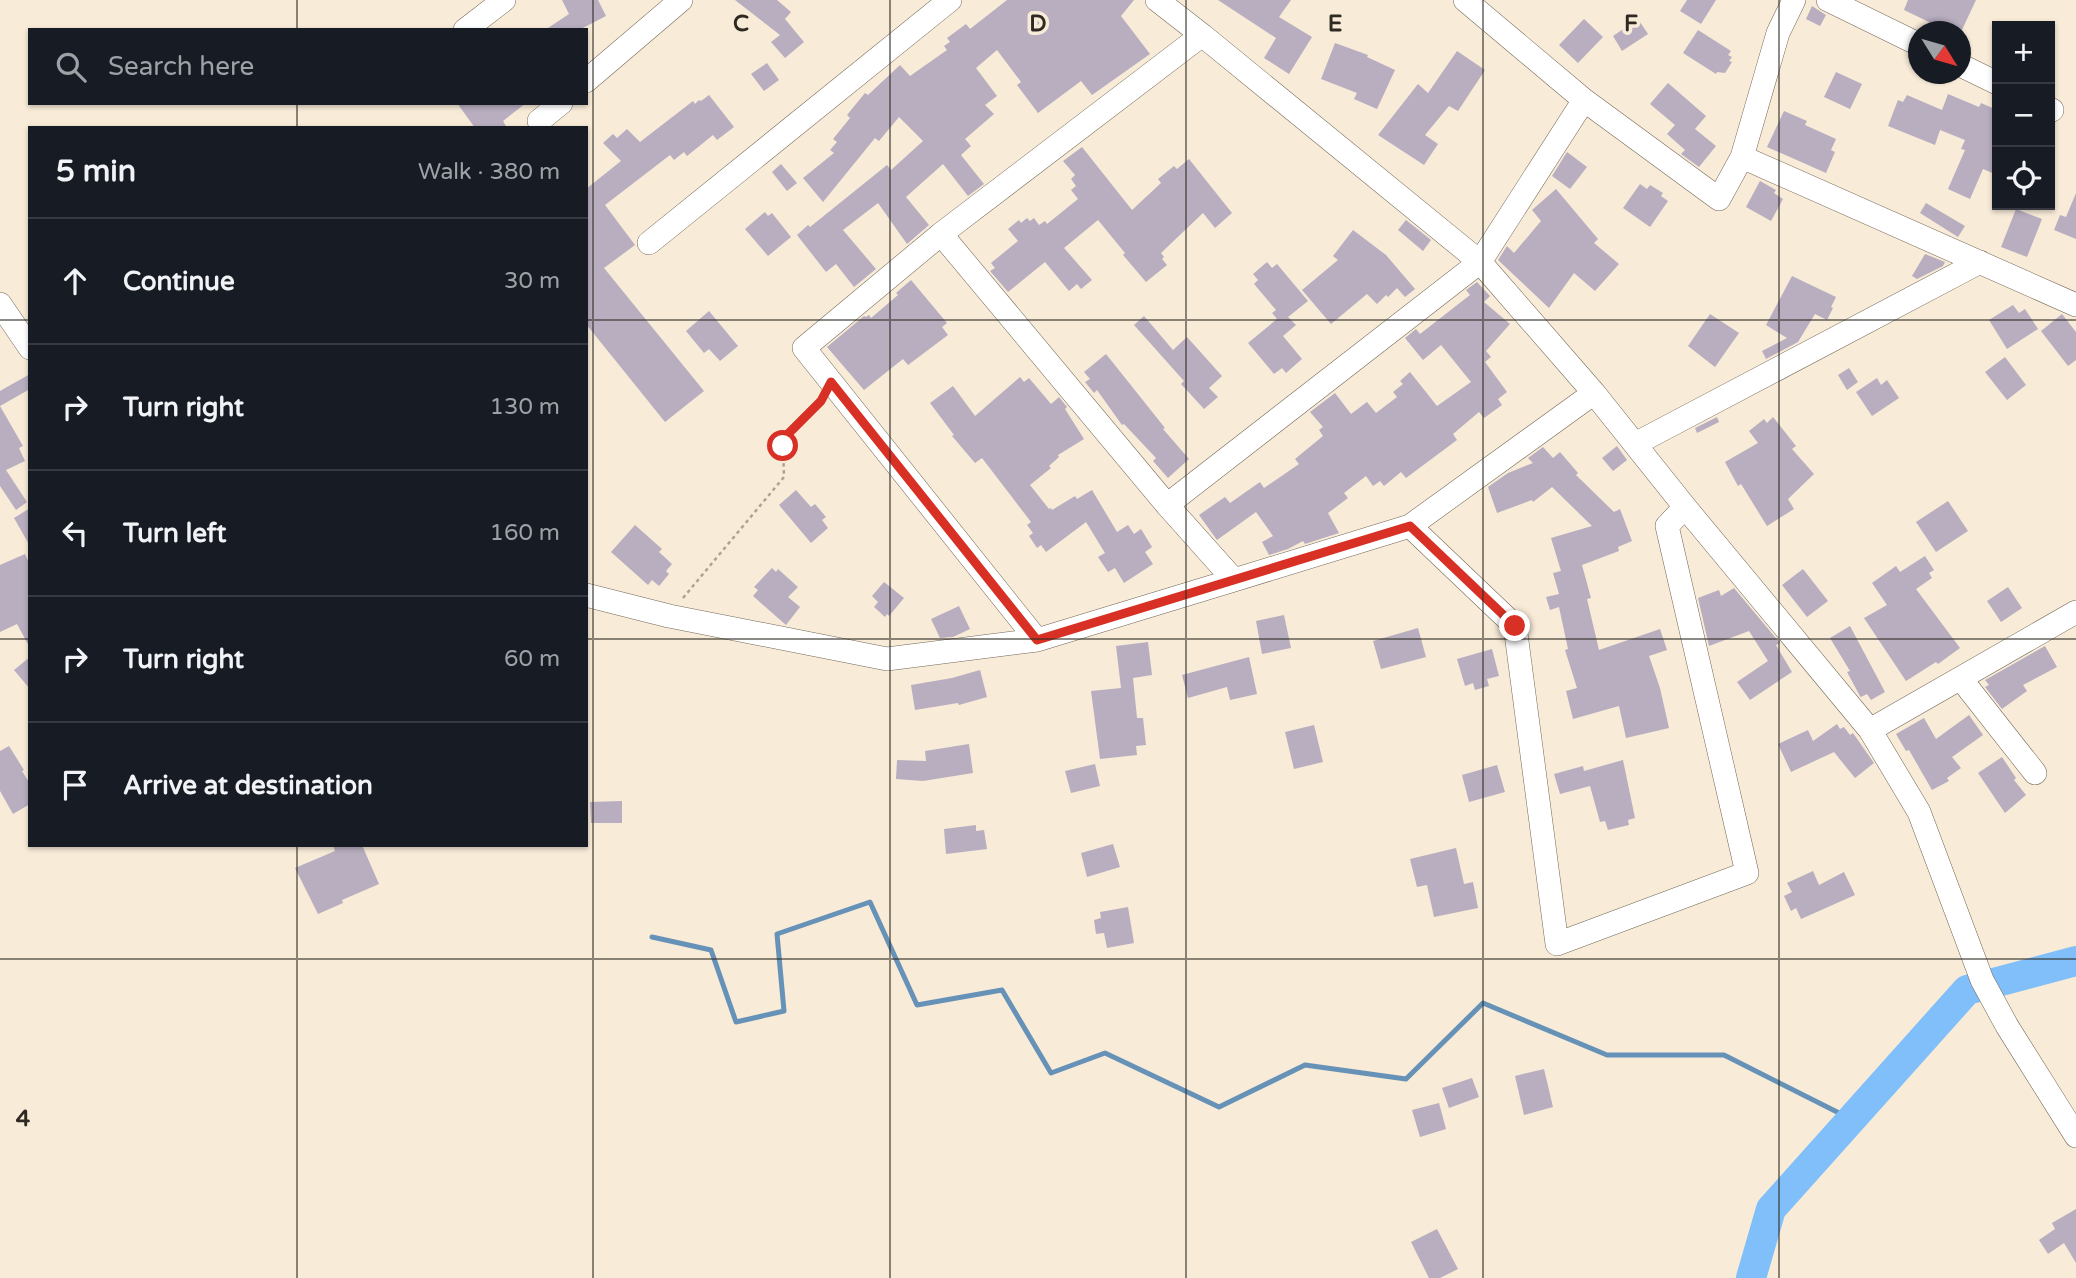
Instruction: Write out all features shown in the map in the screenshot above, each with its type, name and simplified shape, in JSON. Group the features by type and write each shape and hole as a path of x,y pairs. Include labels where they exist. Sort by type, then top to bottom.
{"street":[{"path":"468,28 504,0"},
{"path":"588,79 681,0"},
{"path":"649,243 950,0"},
{"path":"1157,0 1480,262 1594,393 1870,730 1919,812 1987,988 2007,1026 2076,1136"},
{"path":"1465,0 1584,100 1718,199 1742,157 1778,33 1794,0"},
{"path":"1828,0 1908,39"},
{"path":"1037,640 804,348 941,234 1202,35"},
{"path":"1971,70 1992,80"},
{"path":"1167,505 1480,262 1584,100"},
{"path":"540,121 559,105"},
{"path":"1742,157 2076,305"},
{"path":"941,234 1167,505 1234,580"},
{"path":"1635,444 1980,262"},
{"path":"0,304 28,345"},
{"path":"588,596 669,616 887,659 1037,640 1410,526 1594,393"},
{"path":"1410,526 1515,626 1558,944 1747,873 1667,526 1685,507"},
{"path":"1870,730 2076,612"},
{"path":"1961,679 2035,773"}],"path":[{"path":"669,616 784,477 783,446 789,433 821,401 831,382"}],"building":[{"path":"562,0 598,0 606,16 583,28 548,28 569,14"},
{"path":"735,0 777,0 791,12 785,19 804,42 785,58 771,42 780,35"},
{"path":"1007,0 1134,0 1121,16 1150,54 1092,95 1081,81 1038,113 1017,85 1021,82 997,50 976,68 997,96 985,105 994,114 965,139 971,146 961,155 984,184 968,196 943,164 906,197 929,225 907,244 878,203 843,230 876,269 854,287 836,264 826,272 797,235 887,165 891,170 923,141 899,117 879,141 875,138 823,202 803,178 834,153 830,150 837,142 833,139 850,118 847,115 865,93 868,95 900,65 910,76 947,50 944,46 950,42 947,38 966,24 970,29"},
{"path":"1218,0 1291,0 1279,17 1312,37 1289,74 1264,58 1276,38"},
{"path":"1687,0 1716,0 1701,24 1680,11"},
{"path":"1908,0 1976,0 1966,21 1927,21 1904,10"},
{"path":"1812,6 1826,15 1820,26 1806,19"},
{"path":"1584,19 1603,37 1578,63 1559,45"},
{"path":"1638,19 1648,34 1622,51 1613,36"},
{"path":"1698,30 1731,51 1728,55 1732,57 1729,61 1732,62 1725,73 1716,74 1683,53"},
{"path":"1335,43 1368,55 1367,57 1395,70 1377,109 1354,99 1357,93 1321,79"},
{"path":"1457,51 1485,70 1458,111 1449,106 1425,135 1438,144 1424,165 1378,135 1418,84 1428,93"},
{"path":"767,63 779,80 764,91 751,74"},
{"path":"1836,72 1862,84 1850,109 1824,97"},
{"path":"1668,83 1706,116 1695,129 1716,146 1699,167 1681,154 1685,150 1667,134 1675,125 1650,104"},
{"path":"1948,94 1979,107 1981,103 1992,108 1992,173 1983,169 1970,199 1948,189 1965,150 1961,149 1965,140 1940,130 1935,145 1888,126 1898,100 1903,102 1907,95 1942,110"},
{"path":"709,95 734,127 717,140 713,135 687,156 684,152 674,160 670,155 605,205 635,245 604,268 704,391 665,422 588,326 588,187 621,161 603,143 613,134 617,138 627,129 640,142 693,101 695,104"},
{"path":"458,105 523,105 503,121 506,126 474,126"},
{"path":"1784,111 1807,121 1805,125 1836,139 1831,150 1835,152 1826,173 1767,147"},
{"path":"1082,147 1132,210 1161,183 1158,179 1174,166 1177,169 1189,159 1232,213 1215,228 1203,213 1161,253 1167,265 1146,282 1098,220 1064,248 1092,280 1081,289 1077,284 1069,291 1045,262 1008,292 990,271 995,268 991,263 1018,241 1008,229 1019,220 1021,223 1027,218 1030,221 1034,218 1039,225 1045,221 1047,224 1078,199 1071,190 1076,186 1071,179 1075,175 1063,161"},
{"path":"1567,152 1587,167 1570,189 1552,176"},
{"path":"781,164 797,183 787,191 772,172"},
{"path":"1760,181 1776,190 1774,193 1783,199 1771,221 1746,207"},
{"path":"1640,184 1647,189 1650,185 1663,193 1661,196 1668,201 1650,227 1623,208"},
{"path":"1556,189 1598,239 1594,243 1619,264 1595,291 1574,273 1549,308 1498,260 1507,246 1514,253 1541,221 1532,210"},
{"path":"2076,193 2076,239 2054,230 2060,215 2066,217"},
{"path":"1926,203 1965,226 1958,237 1920,213"},
{"path":"2016,210 2042,219 2027,257 2001,247"},
{"path":"765,212 768,216 772,213 791,237 768,256 745,229"},
{"path":"1406,220 1431,240 1423,251 1398,230"},
{"path":"1353,230 1386,255 1415,289 1405,297 1397,288 1377,304 1367,294 1331,324 1302,290 1338,260 1333,256"},
{"path":"1925,254 1945,262 1943,266 1917,279 1912,276"},
{"path":"1267,262 1272,268 1277,264 1308,301 1288,317 1296,325 1283,336 1302,359 1286,373 1282,368 1274,374 1248,343 1277,319 1272,313 1276,310 1254,284 1258,280 1253,274"},
{"path":"1792,276 1836,297 1831,307 1833,308 1827,320 1815,314 1798,342 1766,359 1762,351 1787,338 1766,325"},
{"path":"911,280 947,323 942,327 948,335 908,365 903,359 864,390 827,347 864,316 869,315 871,318"},
{"path":"1477,282 1490,296 1484,302 1510,324 1486,351 1491,357 1485,362 1507,392 1498,399 1502,405 1484,418 1479,412 1453,434 1457,440 1406,478 1401,472 1384,486 1380,481 1373,486 1366,476 1344,493 1348,498 1328,513 1339,533 1305,544 1303,541 1269,555 1262,542 1273,536 1256,512 1217,540 1199,515 1225,497 1230,503 1260,482 1264,488 1299,464 1295,459 1323,436 1319,430 1323,427 1310,412 1335,393 1351,414 1367,402 1376,413 1397,397 1393,392 1403,384 1400,381 1410,372 1437,406 1471,382 1441,345 1423,360 1405,338 1416,329 1420,334 1470,295 1466,290"},
{"path":"2013,305 2019,313 2025,309 2038,329 2007,349 1989,320"},
{"path":"709,311 738,346 720,361 709,349 704,353 686,331"},
{"path":"1710,314 1739,333 1715,367 1688,346"},
{"path":"2062,314 2076,332 2076,360 2068,366 2041,331"},
{"path":"1144,316 1173,350 1187,337 1222,376 1209,388 1218,397 1204,409 1181,384 1184,381 1134,325"},
{"path":"1106,354 1189,459 1168,478 1153,461 1156,458 1124,424 1122,425 1097,390 1094,393 1085,382 1090,379 1084,372"},
{"path":"2005,357 2026,385 2007,400 1985,372"},
{"path":"1849,368 1858,382 1847,390 1838,375"},
{"path":"28,375 28,390 0,406 0,391"},
{"path":"1020,377 1024,382 1029,378 1051,404 1059,397 1084,439 1058,455 1049,466 1051,468 1030,485 1052,510 1075,496 1077,499 1092,490 1117,532 1128,525 1134,534 1141,529 1152,547 1145,552 1153,564 1124,583 1115,568 1108,572 1098,557 1105,553 1086,522 1046,552 1041,545 1037,548 1029,536 1033,533 1027,525 1031,522 982,458 975,463 952,436 954,435 930,403 953,386 975,416"},
{"path":"1877,378 1881,385 1887,380 1899,398 1872,416 1856,392"},
{"path":"0,406 23,446 19,448 25,461 6,470 27,502 16,510 0,486"},
{"path":"1717,417 1719,422 1697,433 1695,428"},
{"path":"1773,417 1796,446 1792,449 1814,474 1788,499 1794,509 1767,526 1741,484 1738,486 1725,462 1758,443 1749,431 1764,419 1767,423"},
{"path":"1617,446 1627,460 1613,471 1602,458"},
{"path":"1543,447 1553,458 1560,452 1578,473 1576,475 1614,512 1620,509 1632,541 1618,547 1619,551 1582,565 1591,598 1587,599 1599,650 1660,629 1667,650 1649,656 1669,728 1626,738 1619,706 1573,719 1566,691 1577,688 1565,650 1568,649 1559,607 1550,610 1546,597 1559,594 1553,573 1561,571 1551,538 1592,526 1552,487 1533,502 1532,500 1497,513 1488,487 1508,473 1533,463 1528,458"},
{"path":"796,490 811,507 815,504 826,517 822,520 828,528 811,543 779,505"},
{"path":"1948,501 1968,531 1936,552 1916,522"},
{"path":"28,509 28,542 14,518"},
{"path":"635,525 662,549 659,552 672,564 666,571 669,574 659,586 652,580 648,585 611,552"},
{"path":"25,554 28,561 28,644 17,624 0,632 0,565"},
{"path":"1925,556 1934,570 1929,573 1932,578 1916,589 1960,648 1938,664 1936,662 1906,681 1864,618 1887,605 1872,583 1896,566 1900,572"},
{"path":"772,568 776,572 778,569 798,587 788,597 800,607 786,625 753,596 758,590 754,587"},
{"path":"1803,569 1828,601 1807,617 1782,585"},
{"path":"884,582 904,598 889,616 887,614 885,617 874,607 878,602 872,596"},
{"path":"2008,587 2022,608 2001,622 1987,601"},
{"path":"1734,588 1780,643 1776,645 1792,672 1750,700 1737,682 1768,661 1749,631 1709,646 1698,598 1719,590 1721,596"},
{"path":"959,606 970,629 953,637 940,638 931,619"},
{"path":"1284,615 1291,648 1262,654 1256,621"},
{"path":"1850,626 1885,692 1871,700 1867,694 1860,696 1847,672 1850,671 1830,638"},
{"path":"1418,628 1426,657 1381,669 1373,641"},
{"path":"1148,642 1152,675 1133,678 1137,718 1143,718 1146,745 1136,746 1137,755 1100,759 1091,691 1121,688 1116,646"},
{"path":"2045,646 2057,667 2023,685 2027,691 2002,709 1985,687 1989,685 1985,680"},
{"path":"1492,649 1499,676 1487,679 1489,686 1475,690 1473,683 1465,686 1457,659"},
{"path":"1249,657 1257,694 1230,700 1227,687 1188,698 1182,675"},
{"path":"28,659 28,687 14,670"},
{"path":"980,670 987,697 959,705 958,703 915,710 911,685"},
{"path":"1969,715 1983,735 1952,757 1961,768 1947,778 1949,781 1932,790 1909,750 1906,751 1896,734 1924,718 1936,739"},
{"path":"1837,724 1840,729 1844,727 1850,735 1853,733 1874,763 1855,778 1834,752 1791,772 1778,744 1808,730 1813,741"},
{"path":"1314,725 1323,762 1294,769 1285,732"},
{"path":"969,744 973,773 923,781 896,779 897,760 926,761 925,751"},
{"path":"9,746 28,781 28,805 13,814 0,791 0,751"},
{"path":"2002,757 2016,778 2014,780 2026,795 2005,813 1978,773"},
{"path":"1623,760 1635,818 1628,820 1629,825 1608,830 1605,821 1600,822 1590,786 1560,794 1554,774 1583,766 1584,771"},
{"path":"1095,764 1100,786 1071,793 1065,771"},
{"path":"1497,765 1505,792 1469,802 1462,775"},
{"path":"622,801 622,823 591,823 590,802"},
{"path":"976,825 976,831 984,830 987,849 946,854 944,829"},
{"path":"1113,844 1120,867 1087,877 1081,853"},
{"path":"334,847 363,847 379,884 318,914 295,868 335,851"},
{"path":"1456,848 1464,884 1473,882 1478,908 1434,917 1427,885 1417,887 1410,859"},
{"path":"1813,871 1819,885 1844,872 1855,895 1801,919 1796,908 1791,911 1784,896 1792,892 1787,883"},
{"path":"1128,907 1134,943 1107,948 1104,933 1096,934 1094,920 1101,918 1100,912"},
{"path":"1544,1069 1553,1107 1524,1115 1515,1076"},
{"path":"1472,1078 1479,1097 1449,1108 1442,1088"},
{"path":"1439,1103 1446,1129 1420,1137 1412,1110"},
{"path":"2076,1209 2076,1263 2064,1243 2048,1254 2039,1240 2055,1229 2052,1223"},
{"path":"1437,1229 1458,1269 1440,1278 1429,1278 1411,1242"}],"waterway":[{"path":"652,937 711,950 736,1022 784,1011 777,934 870,902 917,1005 1002,990 1051,1073 1105,1053 1219,1107 1305,1065 1406,1079 1483,1003 1607,1055 1724,1055 1851,1119"},
{"path":"1751,1278 1771,1209 1967,990 2076,961"}],"route":[{"path":"783,446 789,433 821,401 831,382 1037,640 1410,526 1515,626"}]}
